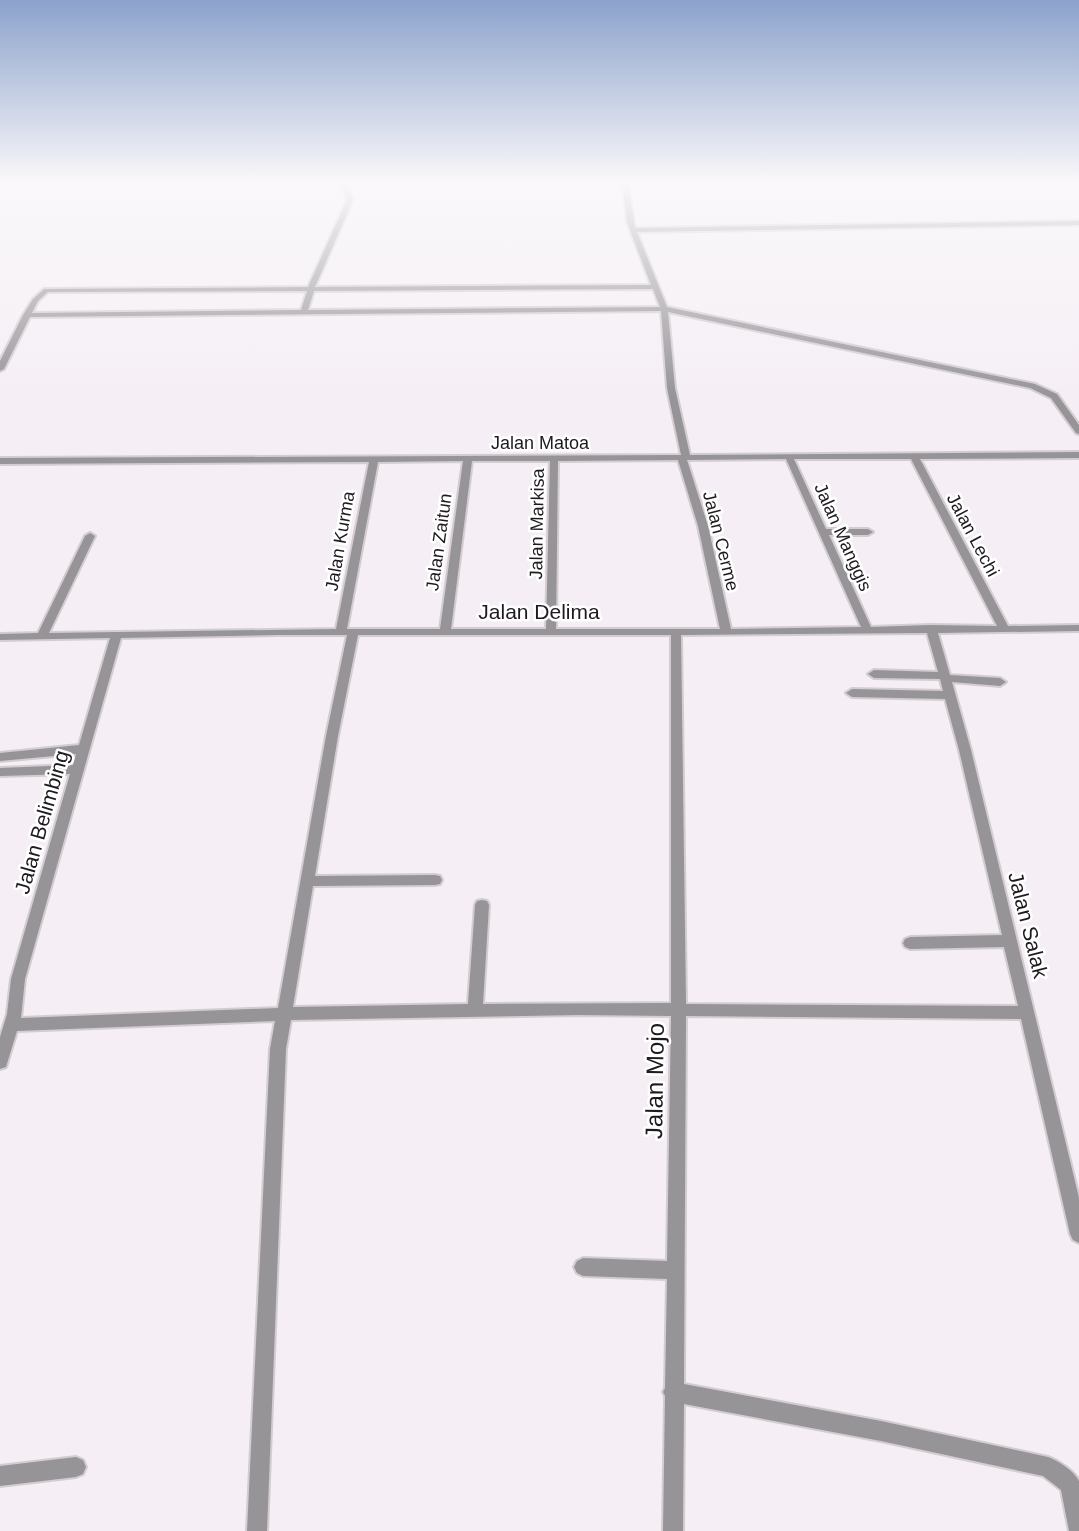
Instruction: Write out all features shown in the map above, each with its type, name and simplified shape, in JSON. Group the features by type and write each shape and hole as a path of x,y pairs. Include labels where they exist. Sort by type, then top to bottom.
{"street":[{"path":"304,313 310,289 326,253"},
{"path":"642,253 664,309 671,388 684,458"},
{"path":"0,369 35,300 46,290 655,287"},
{"path":"27,315 664,309 1032,386 1054,396 1079,431"},
{"name":"Jalan Matoa","path":"0,461 1079,455"},
{"name":"Jalan Lechi","path":"914,456 1004,628"},
{"name":"Jalan Manggis","path":"789,457 867,629"},
{"name":"Jalan Kurma","path":"257,1531 275,1087 283,1014 332,736 374,458"},
{"name":"Jalan Zaitun","path":"445,631 468,458"},
{"name":"Jalan Markisa","path":"551,632 554,458"},
{"name":"Jalan Cerme","path":"684,458 703,526 726,632"},
{"path":"824,532 868,532"},
{"path":"42,636 90,536"},
{"name":"Jalan Salak","path":"931,628 1028,1013 1079,1234"},
{"name":"Jalan Delima","path":"0,637 347,631 726,632 1079,628"},
{"name":"Jalan Mojo","path":"673,1531 679,1008 676,631"},
{"name":"Jalan Belimbing","path":"0,1062 12,1025 19,979 116,635"},
{"path":"874,674 1000,682"},
{"path":"852,693 950,695"},
{"path":"0,757 85,749"},
{"path":"0,772 79,769"},
{"path":"308,881 435,880"},
{"path":"475,1011 482,905"},
{"path":"910,943 1010,941"},
{"path":"12,1025 283,1014 679,1008 1028,1013"},
{"path":"583,1267 675,1269"},
{"path":"673,1392 881,1431 1048,1467 1070,1484 1079,1531"},
{"path":"0,1476 76,1467"}]}
